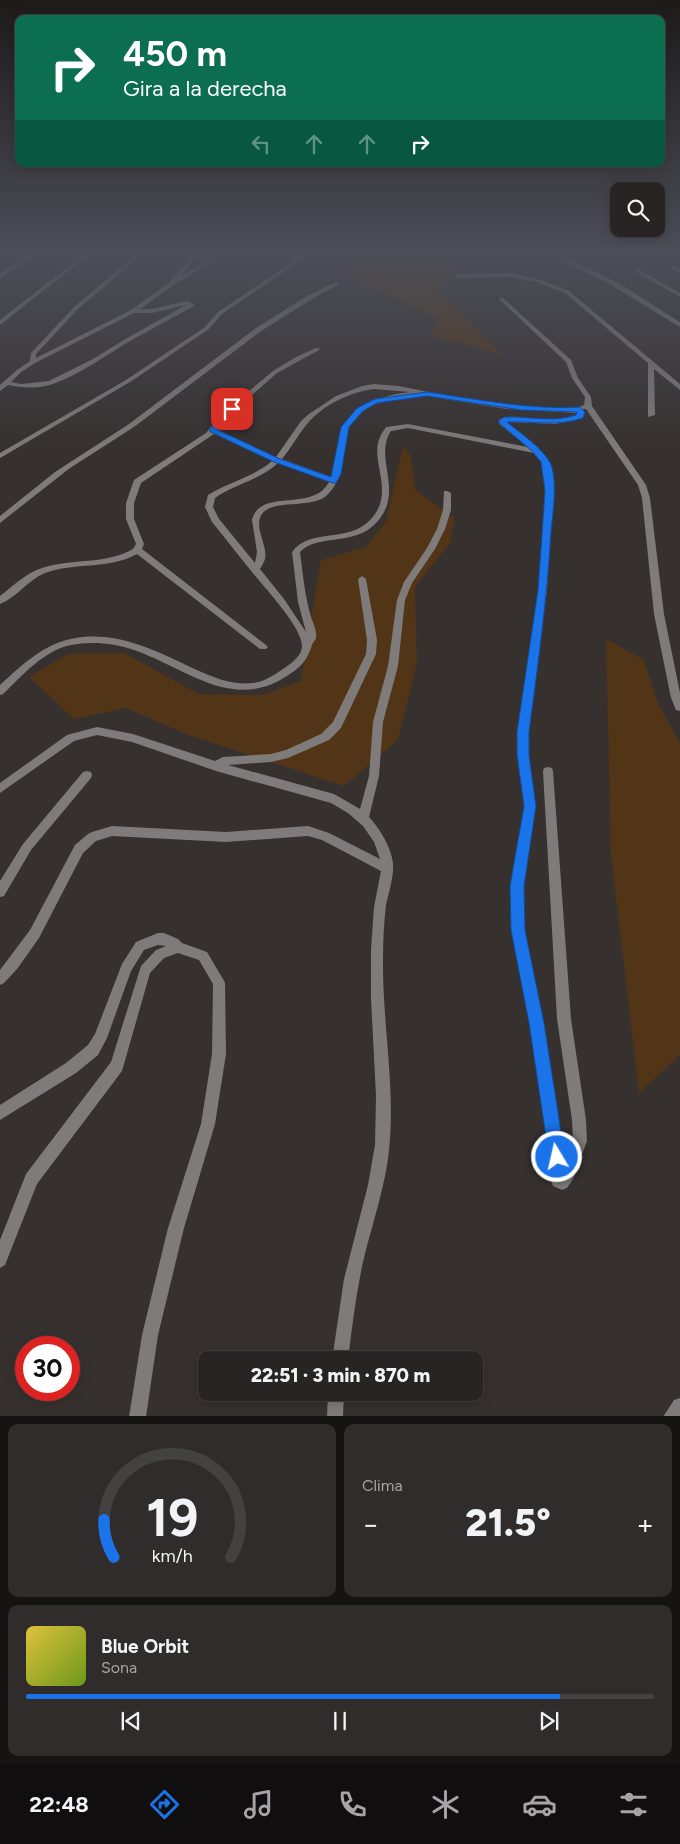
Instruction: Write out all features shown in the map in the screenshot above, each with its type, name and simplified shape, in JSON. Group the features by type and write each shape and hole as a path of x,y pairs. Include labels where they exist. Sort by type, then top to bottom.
{"street":[{"path":"33,362 33,354 65,320"},
{"path":"0,389 18,371 33,362 115,320"},
{"path":"7,383 21,386 51,382 95,360 129,338 163,320"},
{"path":"0,456 128,381 207,328 214,320"},
{"path":"0,520 39,487 79,458 124,431 207,367 275,320"},
{"path":"525,320 569,360 575,378 588,398 580,416 570,420 503,421 504,425 537,452 547,467 549,491 543,590 523,732 523,755 530,806 517,886 517,912 518,930 538,1032 557,1157 558,1181 562,1184 568,1174 580,1142 579,1120 564,1019 548,771"},
{"path":"603,320 680,388"},
{"path":"0,601 25,581 43,570 113,560 138,551 140,544 130,519 130,503 137,482 214,431 222,418 275,372 318,349"},
{"path":"650,415 651,363"},
{"path":"307,646 293,618 215,520 208,502 211,497 263,472 290,446 306,420 331,401 366,386 384,385 427,394 521,408 561,411 584,408"},
{"path":"255,570 262,558 256,522 258,514 262,509 276,505 312,500 328,491 337,474 345,427 354,414 375,401 427,394"},
{"path":"584,408 642,485 646,498 659,614 676,698 680,707"},
{"path":"0,691 45,652 72,642 106,641 125,643 210,678 244,687 261,685 296,665 306,652 311,638 311,631 302,602 296,552 299,546 311,541 354,536 375,520 386,498 387,479 381,444 382,436 389,429 408,426 537,452"},
{"path":"214,431 277,460 333,481"},
{"path":"363,817 374,776 378,722 393,666 401,600 408,582 431,549 441,528 447,510 447,493"},
{"path":"138,551 263,647"},
{"path":"216,766 223,761 271,758 288,754 325,737 337,725 371,654 372,640 362,579"},
{"path":"0,790 71,738 97,731 133,738 216,766 334,799 349,806 363,817 376,832 387,868 380,907 377,949 377,992 383,1096 382,1146 379,1169 357,1255 341,1351"},
{"path":"0,892 27,848 87,775"},
{"path":"0,979 27,948 79,849 85,842 101,833 121,831 226,837 308,831 325,836 387,868"},
{"path":"0,1113 71,1068 93,1050 100,1038 126,968 140,946 158,939 164,939 174,943 178,948 203,956 219,983 219,1054 208,1124 176,1228 150,1334 137,1416"},
{"path":"0,1260 31,1179 117,1066 146,970 160,954 178,948"},
{"path":"335,1416 336,1401"},
{"path":"671,1416 680,1406"}],"shaded area":[{"path":"439,320 468,320 502,355 458,342 431,337"},
{"path":"403,446 411,456 415,490 455,518 450,543 415,587 417,662 398,740 344,786 186,734 126,708 74,719 29,677 68,654 124,653 199,694 262,695 301,681 321,560 366,547 386,521"},
{"path":"606,639 644,660 657,701 680,743 680,1055 639,1093 611,855"}],"route":[{"path":"232,409 222,418 214,431 277,460 333,481 337,474 345,427 354,414 375,401 427,394 521,408 561,411 580,410 581,412 580,416 570,420 526,421 510,419 502,422 502,424 535,449 545,462 549,491 543,590 523,732 523,755 530,806 517,886 517,912 518,930 537,1023 557,1157"}]}
